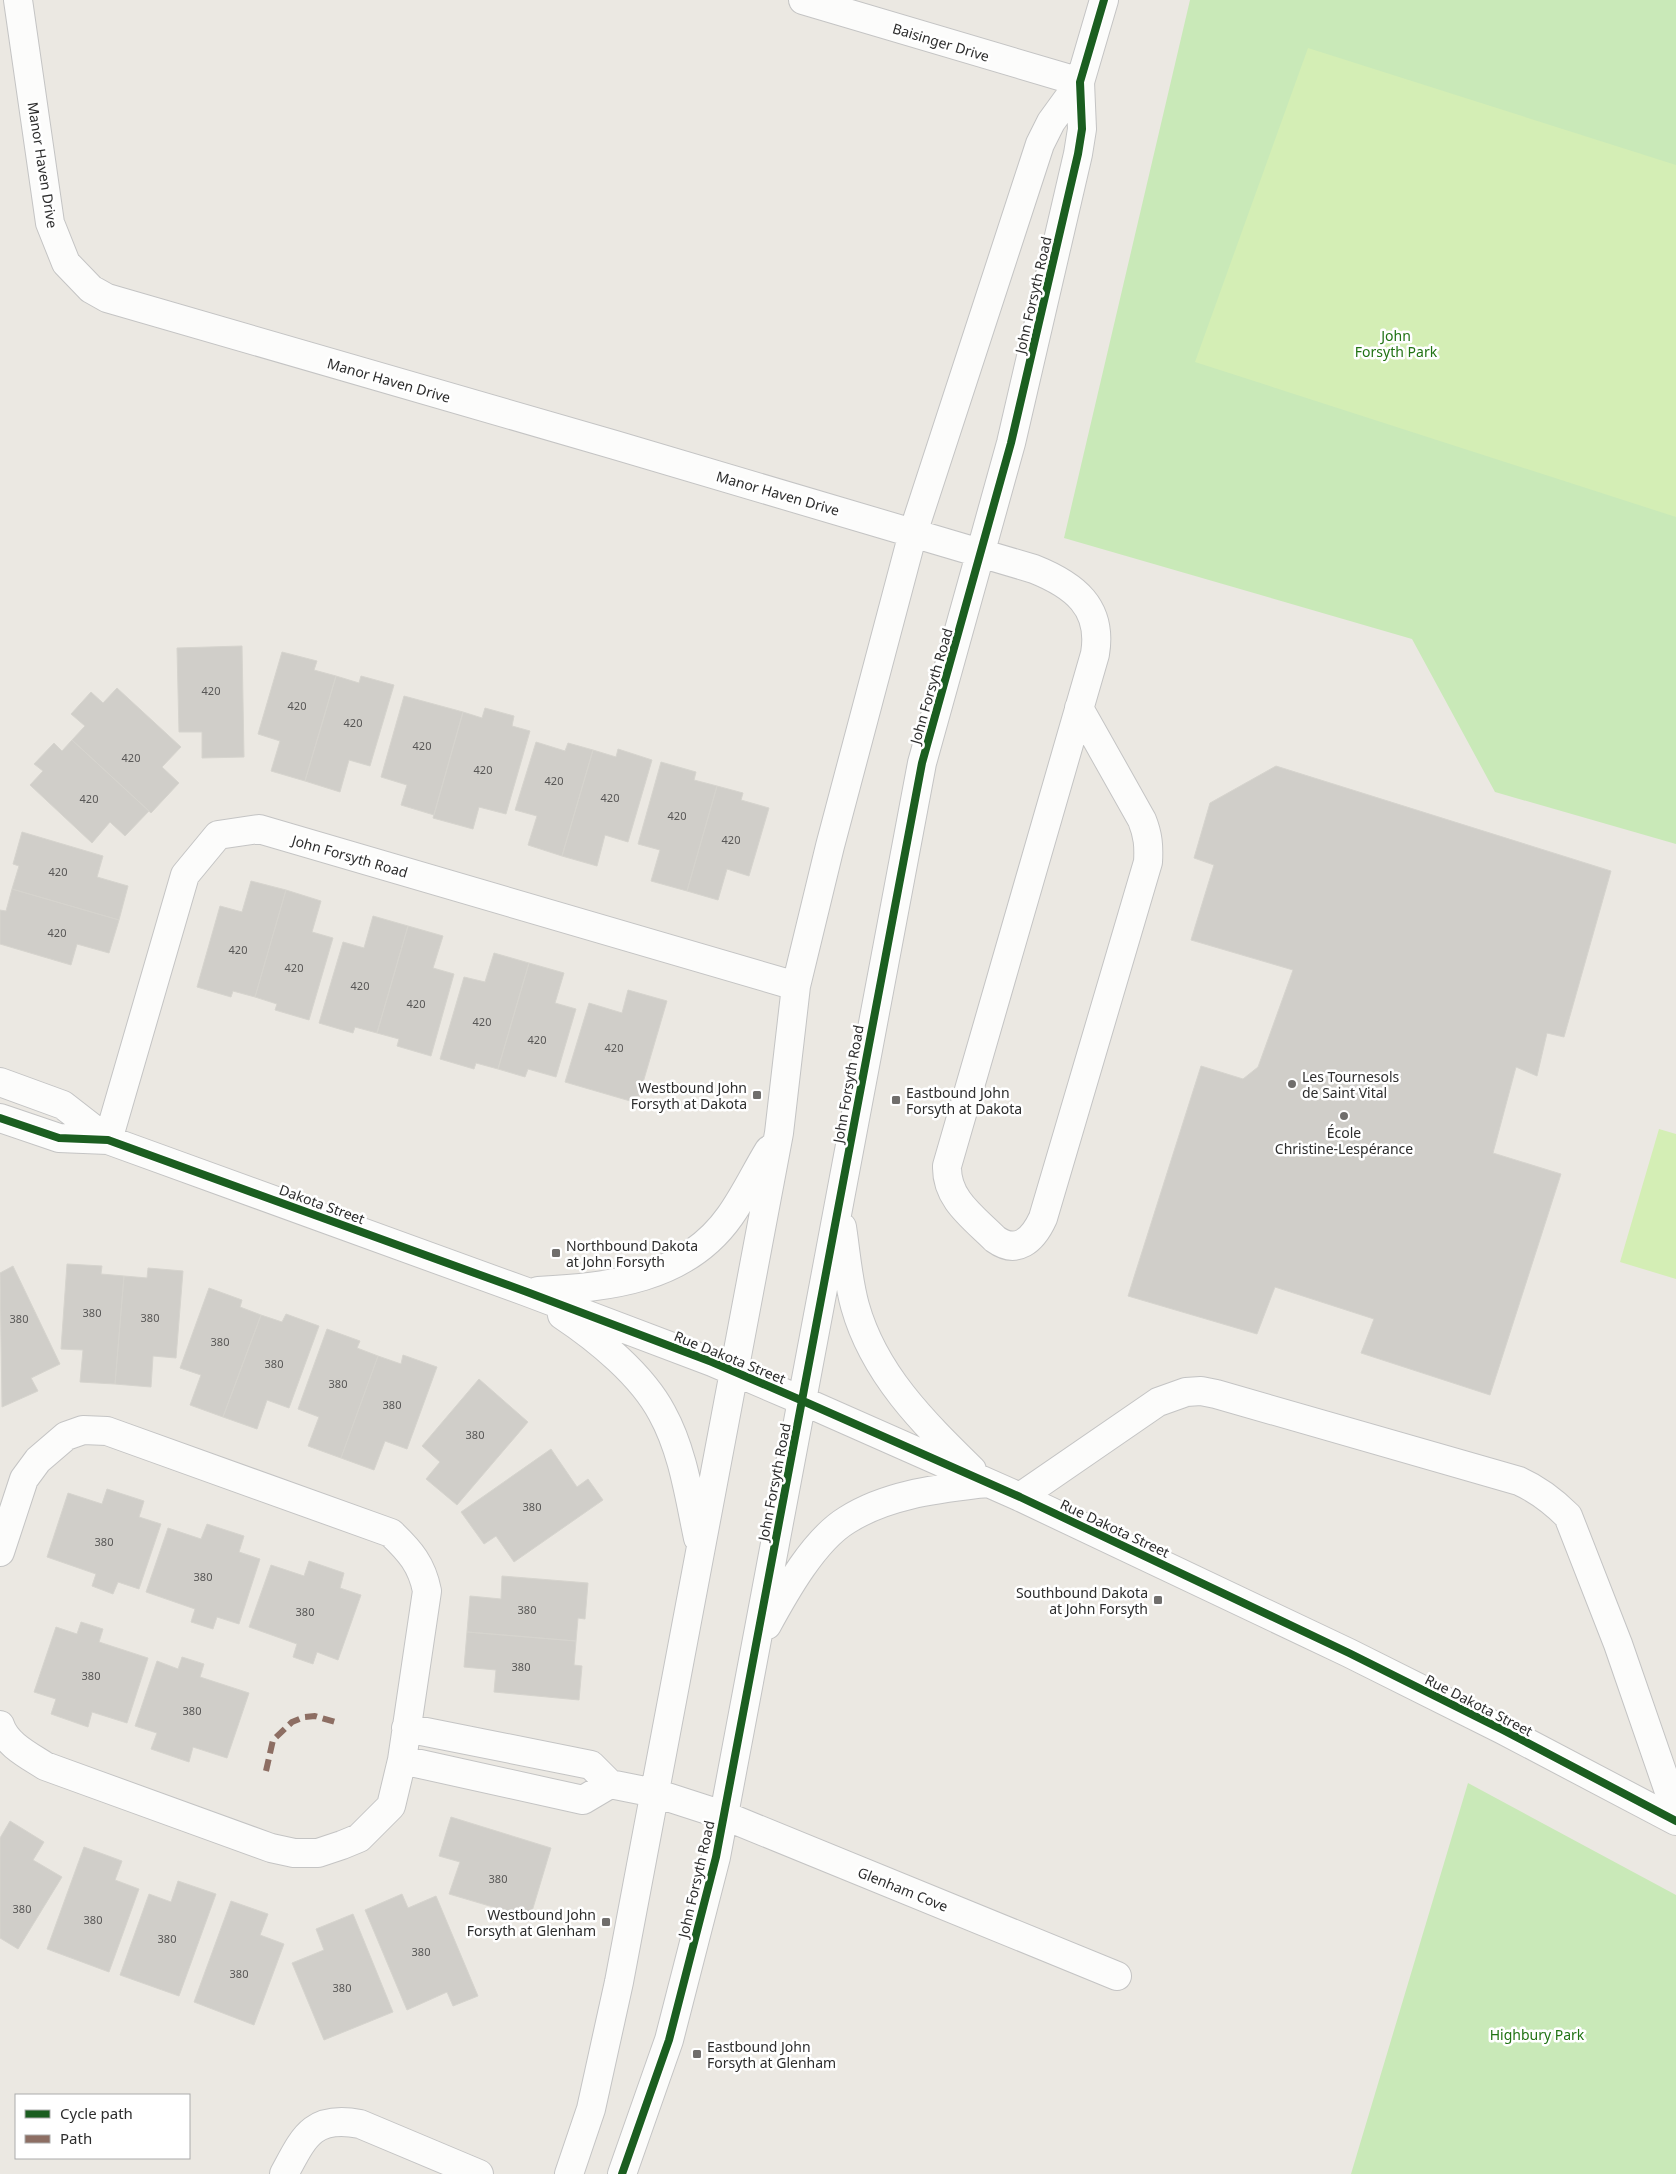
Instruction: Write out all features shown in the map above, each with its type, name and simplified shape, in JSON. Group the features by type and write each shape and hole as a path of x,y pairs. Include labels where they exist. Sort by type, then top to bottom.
{"street":[{"name":"Manor Haven Drive","path":"18,0 50,223 66,263 91,289 121,303 615,444 1034,569 1055,578 1077,594 1086,604 1096,629 1097,642 947,1166 946,1178 954,1197 995,1239 1002,1244 1012,1247 1022,1244 1031,1237 1038,1229 1043,1218 1148,862 1148,840 1142,820 1079,708"},
{"name":"Baisinger Drive","path":"803,0 1080,82"},
{"name":"John Forsyth Road","path":"622,2174 669,2040 716,1856 922,763 1011,443 1078,154 1082,129 1080,82 1104,0"},
{"name":"John Forsyth Road","path":"569,2174 591,2109 619,1982 779,1133 796,986 830,846 913,533 1040,144 1051,122 1080,82"},
{"name":"John Forsyth Road","path":"108,1140 185,875 218,835 259,829 796,986"},
{"path":"0,1082 63,1105 108,1140"},
{"path":"0,1118 58,1138 108,1140"},
{"path":"527,1292 579,1289 614,1284 660,1272 698,1250 729,1217 779,1133"},
{"name":"Dakota Street","path":"108,1140 527,1292"},
{"path":"839,1204 855,1306 874,1355 910,1407 986,1483"},
{"path":"527,1292 574,1323 617,1358 647,1391 662,1413 680,1457 701,1549"},
{"name":"Rue Dakota Street","path":"527,1292 734,1372 1020,1497 1349,1653 1676,1820"},
{"path":"1020,1497 1158,1402 1186,1392 1201,1392 1225,1396 1526,1484 1555,1502 1568,1516 1618,1644 1676,1812"},
{"path":"0,1552 24,1479 38,1460 66,1436 83,1430 107,1431 390,1533 409,1550 424,1574 428,1591 402,1760 390,1806 359,1838 318,1853 294,1852 271,1848 45,1766 23,1752 3,1733 0,1725"},
{"path":"756,1646 780,1601 816,1548 846,1520 888,1500 930,1491 986,1483"},
{"path":"402,1760 583,1800 610,1784 591,1765 406,1728"},
{"name":"Glenham Cove","path":"610,1784 655,1793 723,1815 1117,1976"},
{"path":"284,2174 303,2138 314,2128 327,2123 345,2121 360,2124 479,2174"}],"green space":[{"name":"John Forsyth Park","path":"1190,0 1676,0 1676,844 1495,792 1412,639 1064,538"},
{"path":"1308,48 1676,165 1676,517 1195,362"},
{"path":"1659,1129 1676,1134 1676,1279 1620,1262"},
{"name":"Highbury Park","path":"1468,1783 1676,1895 1676,2174 1351,2174"}],"building":[{"path":"242,646 244,757 202,758 202,732 179,732 177,648"},
{"path":"282,652 317,661 314,670 336,676 305,781 271,771 280,741 258,734"},
{"path":"336,676 359,683 361,676 394,685 370,766 349,760 340,792 305,781"},
{"path":"117,688 181,747 162,767 179,783 151,813 72,740 85,726 71,714 91,692 103,703"},
{"path":"404,696 463,712 434,815 401,805 407,785 381,777"},
{"path":"485,708 514,716 512,726 530,731 506,814 479,807 473,829 433,818 463,712 482,718"},
{"path":"72,740 149,811 125,836 110,822 92,843 30,785 43,771 34,764 54,743 62,751"},
{"path":"536,742 565,751 568,743 593,750 562,856 528,845 537,816 515,810"},
{"path":"618,749 652,760 628,842 605,835 597,866 562,856 593,750 616,757"},
{"path":"661,762 696,772 694,780 717,786 687,891 651,881 660,850 638,844"},
{"name":"École Christine-Lespérance","path":"1276,766 1611,871 1564,1037 1547,1033 1537,1076 1516,1067 1493,1153 1561,1174 1490,1395 1361,1353 1374,1319 1275,1287 1257,1334 1128,1296 1201,1066 1243,1079 1258,1067 1293,970 1191,940 1214,865 1194,858 1210,803"},
{"path":"717,786 743,793 741,800 769,808 749,876 727,869 718,900 687,891"},
{"path":"22,832 103,856 97,877 128,886 119,920 12,889 19,866 13,864"},
{"path":"251,881 286,890 255,997 233,991 231,997 197,987 220,906 242,912"},
{"path":"12,889 119,920 109,953 77,944 71,965 0,944 0,910 6,911"},
{"path":"286,890 321,901 312,932 333,938 309,1020 275,1010 277,1004 255,997"},
{"path":"373,916 408,926 377,1033 355,1027 353,1033 319,1023 343,942 364,948"},
{"path":"408,926 443,936 433,968 454,974 431,1056 397,1046 399,1039 377,1033"},
{"path":"494,953 529,963 498,1069 476,1063 474,1069 440,1059 464,977 485,982"},
{"path":"529,963 564,973 555,1003 576,1009 556,1077 528,1069 525,1077 498,1069"},
{"path":"628,990 667,1001 637,1103 565,1082 589,1003 622,1013"},
{"path":"67,1264 102,1266 101,1274 124,1276 115,1384 80,1382 83,1350 61,1349"},
{"path":"13,1266 60,1364 31,1378 38,1391 2,1407 0,1273"},
{"path":"148,1268 183,1271 176,1358 153,1356 151,1387 115,1384 124,1276 147,1278"},
{"path":"209,1288 242,1300 240,1307 261,1315 223,1417 190,1405 201,1375 180,1368"},
{"path":"286,1314 319,1326 289,1408 267,1400 257,1429 223,1417 261,1315 282,1322"},
{"path":"327,1329 360,1341 357,1348 378,1356 341,1458 308,1446 319,1417 298,1409"},
{"path":"403,1355 437,1367 407,1449 385,1441 374,1470 341,1458 378,1356 401,1364"},
{"path":"479,1379 528,1422 457,1505 426,1479 440,1462 422,1446"},
{"path":"551,1449 577,1487 588,1479 603,1500 514,1562 496,1536 484,1544 461,1512"},
{"path":"107,1489 144,1501 139,1517 161,1524 139,1589 118,1582 113,1594 92,1586 96,1574 47,1557 68,1493 102,1504"},
{"path":"207,1524 244,1536 239,1552 260,1559 239,1624 217,1617 213,1629 191,1622 195,1609 146,1592 168,1528 201,1539"},
{"path":"309,1561 344,1573 340,1588 361,1595 338,1660 317,1652 313,1664 293,1657 297,1644 249,1627 271,1565 304,1576"},
{"path":"502,1576 588,1583 585,1619 578,1618 576,1641 467,1632 470,1596 501,1599"},
{"path":"81,1622 103,1629 99,1642 148,1658 127,1723 92,1712 88,1727 51,1714 56,1699 34,1692 56,1627 77,1634"},
{"path":"467,1632 576,1641 574,1665 582,1666 579,1700 494,1692 496,1670 464,1667"},
{"path":"182,1657 204,1664 200,1677 249,1693 227,1758 193,1747 189,1762 151,1749 157,1733 135,1726 157,1661 178,1669"},
{"path":"451,1817 551,1848 530,1918 449,1894 460,1862 439,1856"},
{"path":"10,1821 44,1842 33,1860 62,1877 18,1949 0,1938 0,1838"},
{"path":"84,1847 122,1861 115,1880 139,1889 109,1972 47,1949"},
{"path":"178,1881 216,1894 179,1996 120,1975 149,1894 171,1902"},
{"path":"402,1894 408,1908 436,1896 478,1996 453,2006 447,1992 407,2010 365,1910"},
{"path":"231,1901 268,1914 260,1935 284,1944 254,2025 194,2002"},
{"path":"353,1914 393,2012 324,2040 292,1963 324,1950 316,1929"}],"marked path":[{"path":"266,1771 273,1740 292,1722 304,1717 315,1716 335,1722"}],"cycle path":[{"path":"622,2174 669,2040 716,1857 922,763 1011,443 1078,154 1082,129 1080,82 1104,0"},
{"path":"0,1118 59,1138 108,1140 527,1292 712,1362 1020,1497 1349,1653 1503,1730 1676,1821"}],"place":[{"name":"Les Tournesols de Saint Vital","path":"1292,1084"},
{"name":"Westbound John Forsyth at Dakota","path":"757,1095"},
{"name":"Eastbound John Forsyth at Dakota","path":"896,1100"},
{"name":"École Christine-Lespérance","path":"1344,1116"},
{"name":"Northbound Dakota at John Forsyth","path":"556,1253"},
{"name":"Southbound Dakota at John Forsyth","path":"1158,1600"},
{"name":"Westbound John Forsyth at Glenham","path":"606,1922"},
{"name":"Eastbound John Forsyth at Glenham","path":"697,2054"}]}
